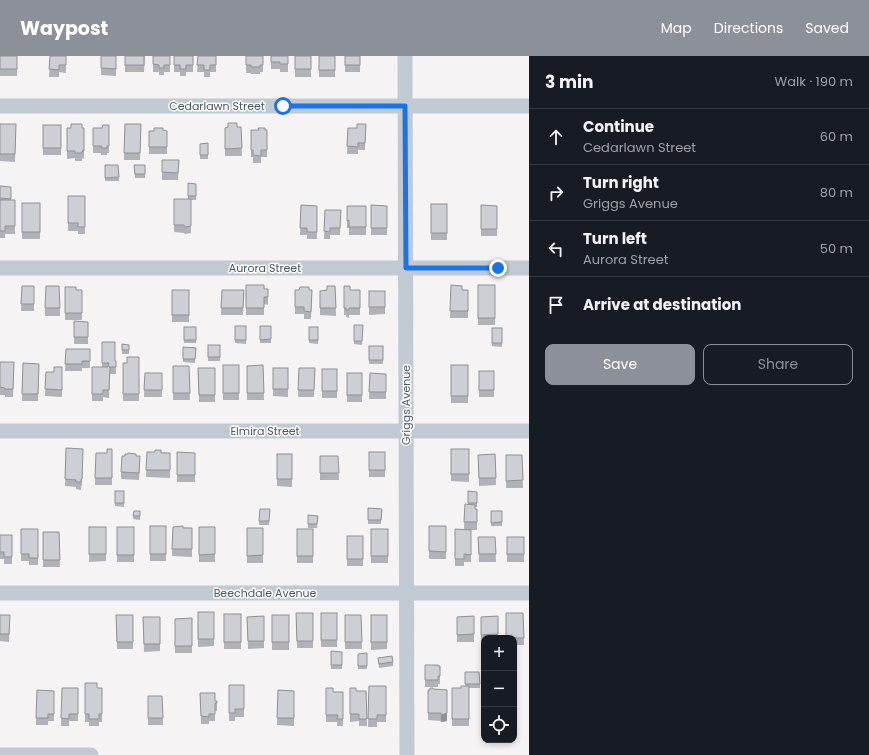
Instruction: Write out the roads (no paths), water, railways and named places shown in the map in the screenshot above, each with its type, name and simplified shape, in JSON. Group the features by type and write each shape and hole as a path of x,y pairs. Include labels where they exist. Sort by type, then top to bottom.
{"street":[{"name":"Griggs Avenue","path":"405,56 407,755"},
{"name":"Cedarlawn Street","path":"0,106 529,106"},
{"name":"Aurora Street","path":"0,268 529,268"},
{"name":"Elmira Street","path":"0,431 529,431"},
{"name":"Beechdale Avenue","path":"0,593 529,593"},
{"path":"0,755 91,755"}]}
